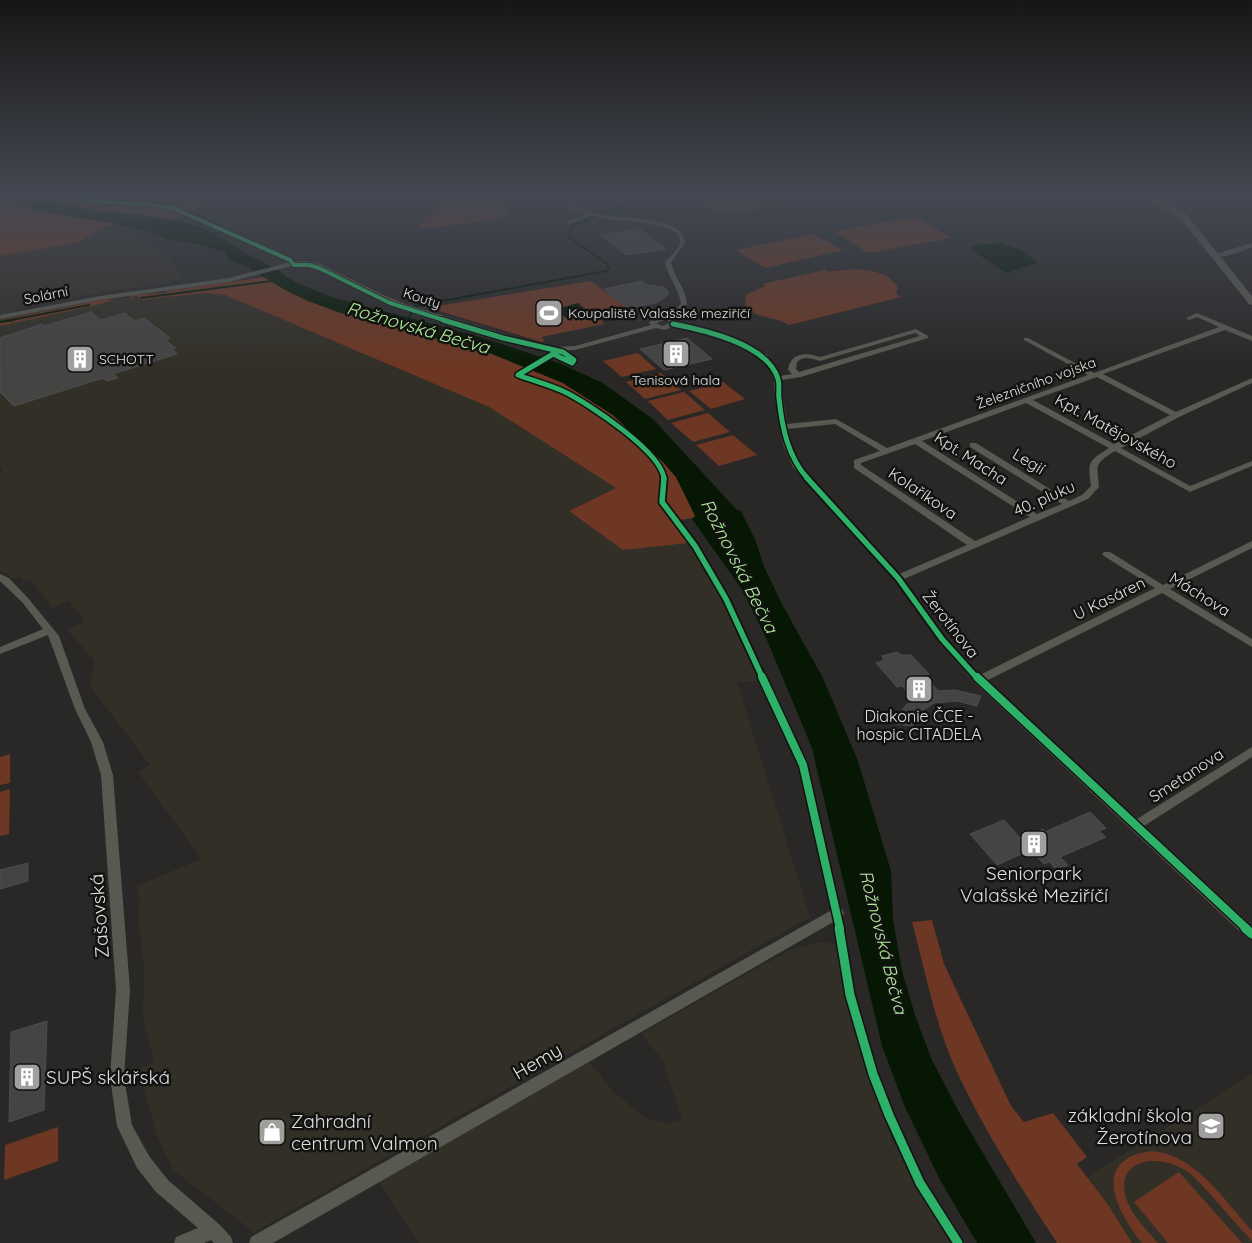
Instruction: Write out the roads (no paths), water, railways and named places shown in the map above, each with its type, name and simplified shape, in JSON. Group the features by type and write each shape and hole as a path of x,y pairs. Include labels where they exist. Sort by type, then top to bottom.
{"street":[{"path":"671,322 684,304 682,292 670,271 668,262 676,252"},
{"path":"1213,252 1251,300"},
{"path":"1215,255 1232,252"},
{"name":"Kouty","path":"246,276 297,263 315,264 406,306 556,349 575,348 656,326 664,327 671,322"},
{"name":"Solární","path":"0,317 90,300 218,282 246,276"},
{"path":"1189,318 1197,315 1252,339"},
{"name":"Žerotínova","path":"671,322 705,330 740,344 764,357 772,366 778,379 784,427 791,456 804,476 898,578 942,639 978,680 1252,934"},
{"name":"Železničního vojska","path":"856,464 915,440 1226,327"},
{"path":"778,379 798,375 926,337 916,331 820,359"},
{"path":"1026,339 1176,415"},
{"path":"798,375 792,370 792,365 796,358 815,356 826,366"},
{"name":"40. pluku","path":"898,578 1085,497 1093,490 1096,484 1093,471 1095,462 1114,448 1176,415 1252,380"},
{"name":"Kpt. Matějovského","path":"1027,400 1190,489 1252,463"},
{"path":"784,427 836,421 886,451"},
{"name":"Kpt. Macha","path":"915,440 1036,518"},
{"name":"Legií","path":"974,445 1069,504"},
{"name":"Kolaříkova","path":"856,464 862,470 974,545"},
{"name":"U Kasáren","path":"978,680 1252,544"},
{"name":"Máchova","path":"1107,554 1252,644"},
{"name":"Zašovská","path":"0,577 6,580 25,600 54,636 80,709 97,742 107,775 123,990 117,1077 125,1126 143,1162 162,1186 220,1237"},
{"path":"0,651 50,630"},
{"name":"Smetanova","path":"1136,825 1252,752"},
{"name":"Hemy","path":"257,1243 837,913"},
{"path":"182,1243 220,1237"}],"water":[{"name":"Rožnovská Bečva","path":"224,252 244,252 279,271 296,283 335,298 474,335 559,363 601,382 653,419 737,510 741,511 755,539 765,569 783,606 823,678 858,761 891,871 893,920 902,971 915,1015 931,1058 960,1114 1036,1243 977,1243 940,1180 905,1107 882,1046 812,748 766,638 743,591 692,519 695,516 676,477 663,462 613,415 563,383 465,343 442,340 338,312 308,301 287,291 244,265 229,260"},
{"path":"975,252 1025,252 1037,263 1006,273"},
{"path":"578,303 590,313 566,318 556,309"}],"waterway":[{"path":"415,306 609,269 607,264 590,252"},
{"path":"141,298 272,281"},
{"path":"6,321 89,305"},
{"name":"Rožnovská Bečva","path":"408,321 411,313"},
{"path":"0,322 13,320"}],"place":[{"name":"Koupaliště Valašské meziříčí","path":"549,313"},
{"name":"Tenisová hala","path":"676,354"},
{"name":"SCHOTT","path":"80,359"},
{"name":"Diakonie ČCE - hospic CITADELA","path":"919,689"},
{"name":"Seniorpark Valašské Meziříčí","path":"1034,844"},
{"name":"SUPŠ sklářská","path":"27,1077"},
{"name":"základní škola Žerotínova","path":"1211,1126"},
{"name":"Zahradní centrum Valmon","path":"272,1132"}]}
